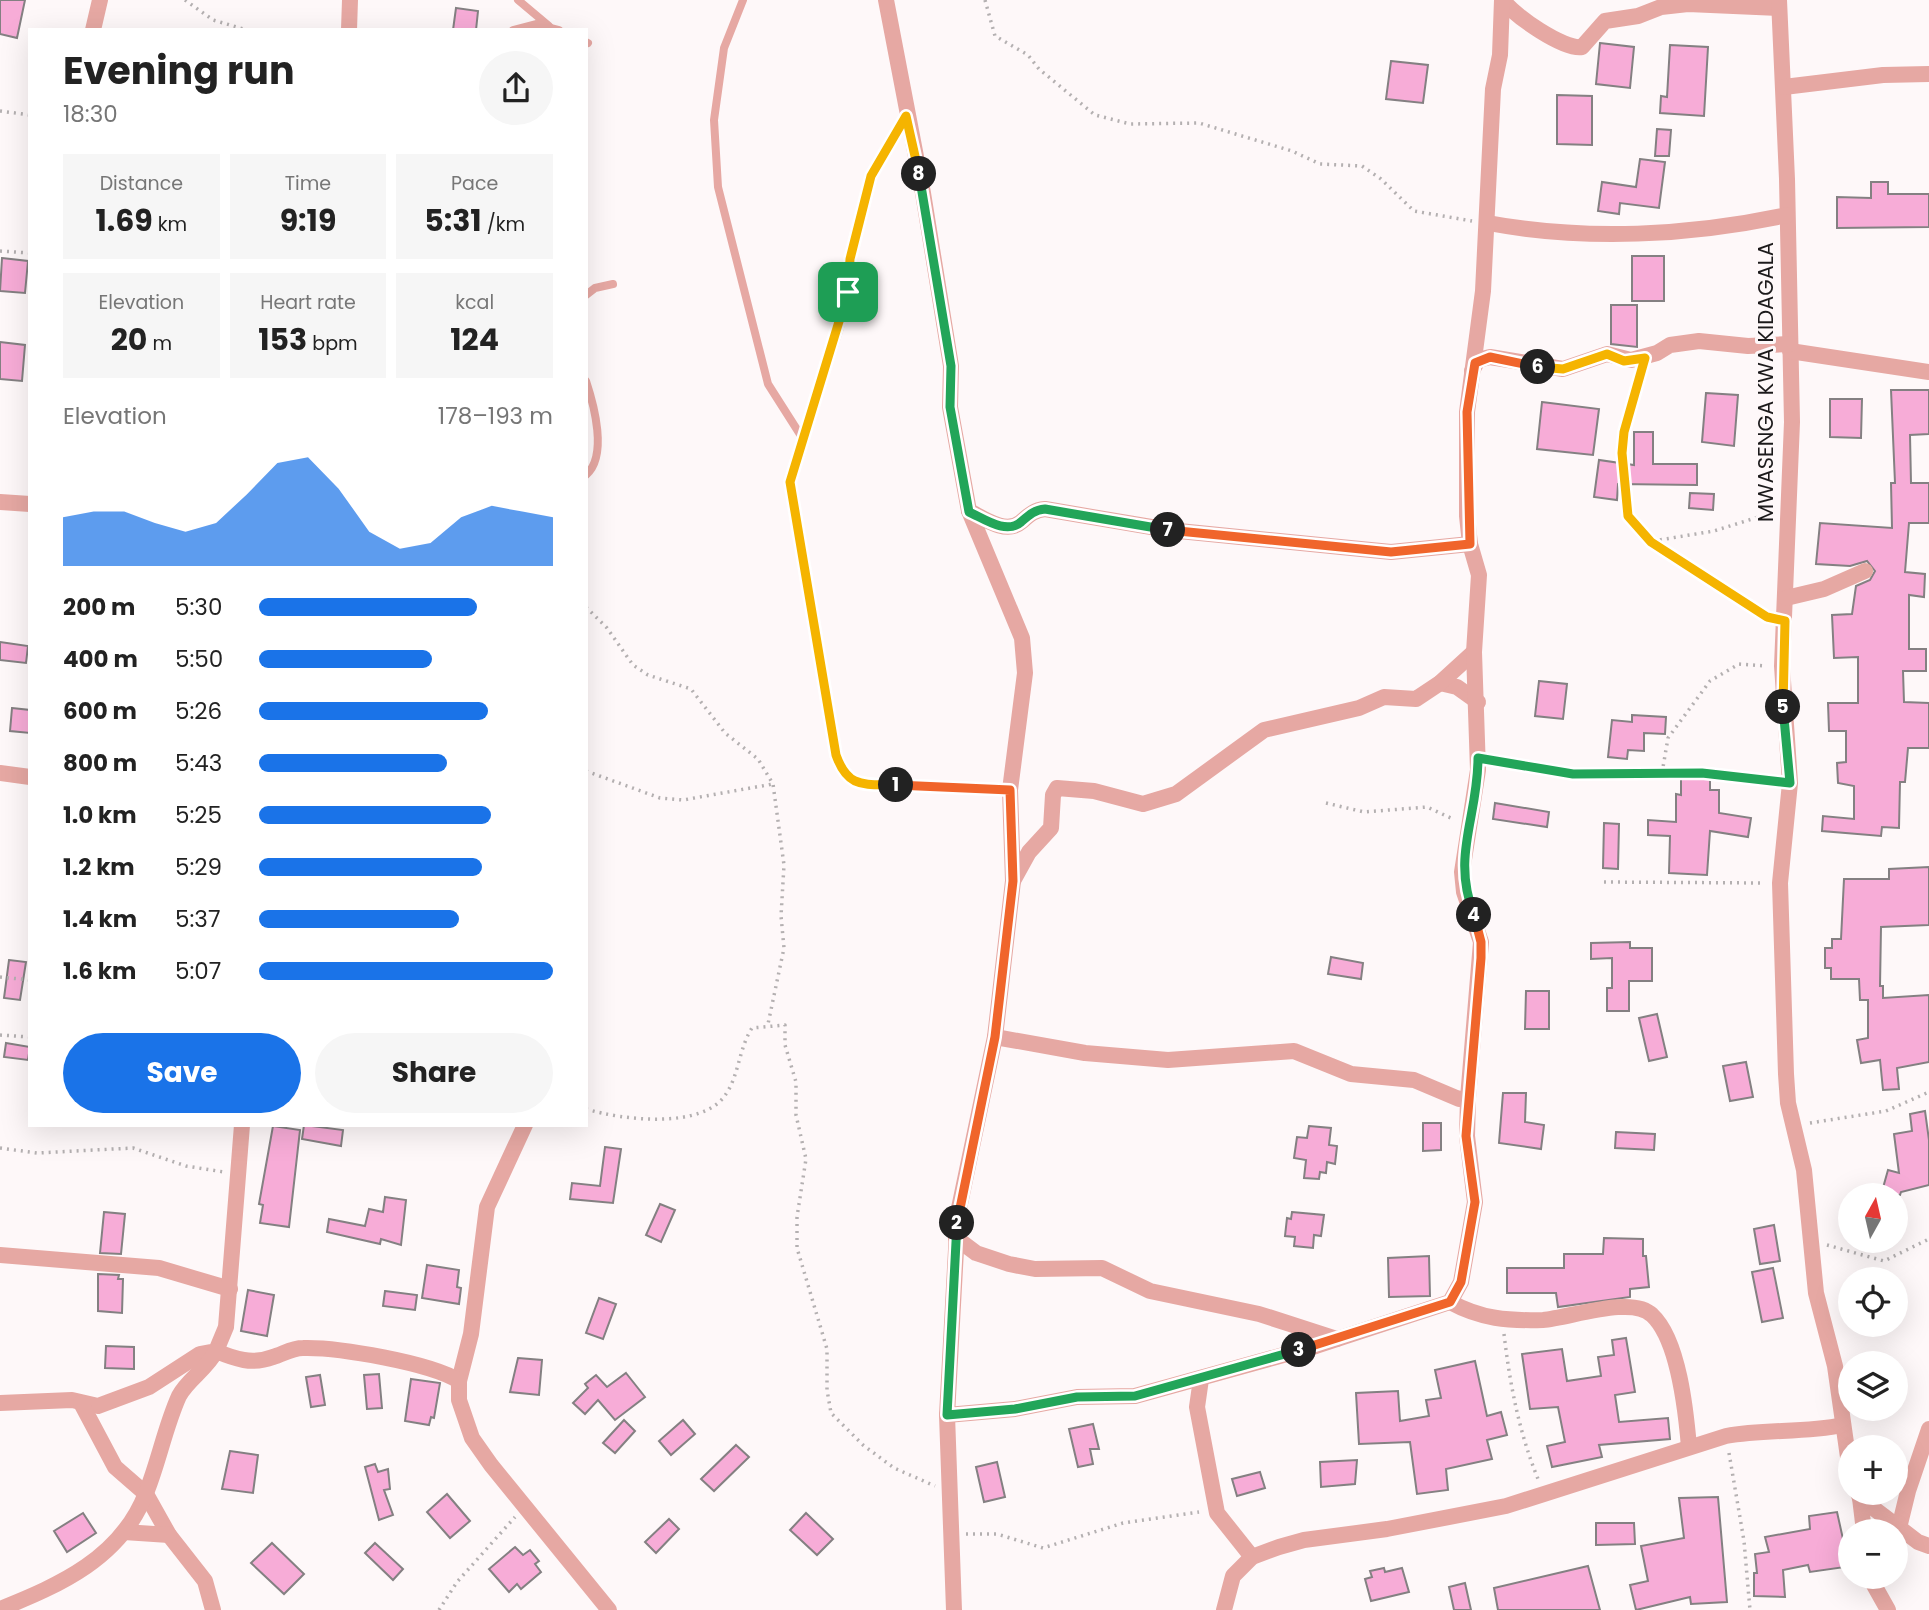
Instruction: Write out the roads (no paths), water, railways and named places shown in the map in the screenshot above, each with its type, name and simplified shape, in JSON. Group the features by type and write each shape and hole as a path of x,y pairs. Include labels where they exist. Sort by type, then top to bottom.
{"street":[{"path":"93,28 100,0"},
{"path":"349,0 349,28"},
{"path":"886,0 906,116 923,193 951,366 950,407 969,512 1021,638 1025,673 1010,790 1013,881 995,1037 958,1213 956,1238 947,1415 954,1610"},
{"path":"1503,0 1509,9 1557,41 1576,48 1583,47 1605,21 1638,16 1661,7 1688,4 1779,4"},
{"path":"947,1415 1015,1409 1077,1397 1135,1396 1201,1379 1450,1302 1461,1282 1475,1202 1466,1136 1481,942 1464,892 1462,872 1478,758 1478,702 1474,652 1479,575 1470,544 1467,412 1488,223 1493,89 1502,35 1503,0"},
{"name":"MWASENGA KWA KIDAGALA","path":"1779,4 1784,87 1792,422 1782,661 1790,783 1780,883 1786,1074 1793,1126 1804,1170 1816,1293 1835,1366 1845,1435"},
{"path":"1784,87 1859,78 1929,74"},
{"path":"1488,223 1550,231 1642,233 1787,215"},
{"path":"1472,371 1478,360 1490,357 1563,369 1607,354 1624,361 1645,358 1670,345 1699,341 1790,348 1929,372"},
{"path":"0,502 28,504"},
{"path":"969,512 1003,528 1018,525 1028,514 1045,509 1169,530 1391,552 1470,544"},
{"path":"1786,598 1824,589 1865,571"},
{"path":"1013,881 1029,852 1051,828 1053,795 1057,788 1094,791 1135,803 1154,801 1175,794 1264,730 1359,708 1384,697 1416,699 1440,683 1474,652"},
{"path":"1440,683 1457,687 1478,702"},
{"path":"0,773 28,776"},
{"path":"995,1037 1085,1053 1168,1060 1294,1051 1351,1074 1414,1080 1459,1099 1468,1098"},
{"path":"0,1609 60,1585 87,1567 124,1532 146,1493 180,1394 203,1372 226,1327 242,1127"},
{"path":"524,1127 487,1207 471,1334 459,1381 458,1400 472,1438 609,1610"},
{"path":"956,1238 976,1253 1009,1264 1035,1269 1102,1268 1150,1291 1259,1314 1337,1339"},
{"path":"0,1255 150,1267 230,1289"},
{"path":"1450,1302 1475,1315 1503,1319 1545,1320 1640,1307 1653,1315 1680,1376 1689,1447"},
{"path":"0,1403 72,1400 98,1406 149,1387 200,1354 216,1351 241,1362 271,1359 295,1349 321,1349 427,1366 459,1381"},
{"path":"427,1366 454,1362 465,1351"},
{"path":"1201,1379 1197,1407 1217,1513 1252,1557"},
{"path":"81,1403 115,1467 146,1493 169,1535 205,1581 213,1610"},
{"path":"1224,1610 1233,1576 1252,1557 1304,1540 1400,1527 1506,1507 1726,1436 1759,1430 1819,1430 1843,1425"},
{"path":"1901,1519 1929,1429"},
{"path":"1871,1505 1888,1519"},
{"path":"124,1532 169,1535"},
{"path":"1908,1533 1929,1546"},
{"path":"1878,1589 1888,1610"}],"lane":[{"path":"518,0 549,26"},
{"path":"743,0 724,48 715,120 718,187 735,263 768,384 803,439"},
{"path":"521,28 536,24 554,28"},
{"path":"906,116 871,176 854,240 848,292 839,328 790,482 794,516 836,755 842,774 851,781 869,784 1010,790"},
{"path":"588,293 595,288 613,284"},
{"path":"588,387 593,405 597,449 588,471"}]}
